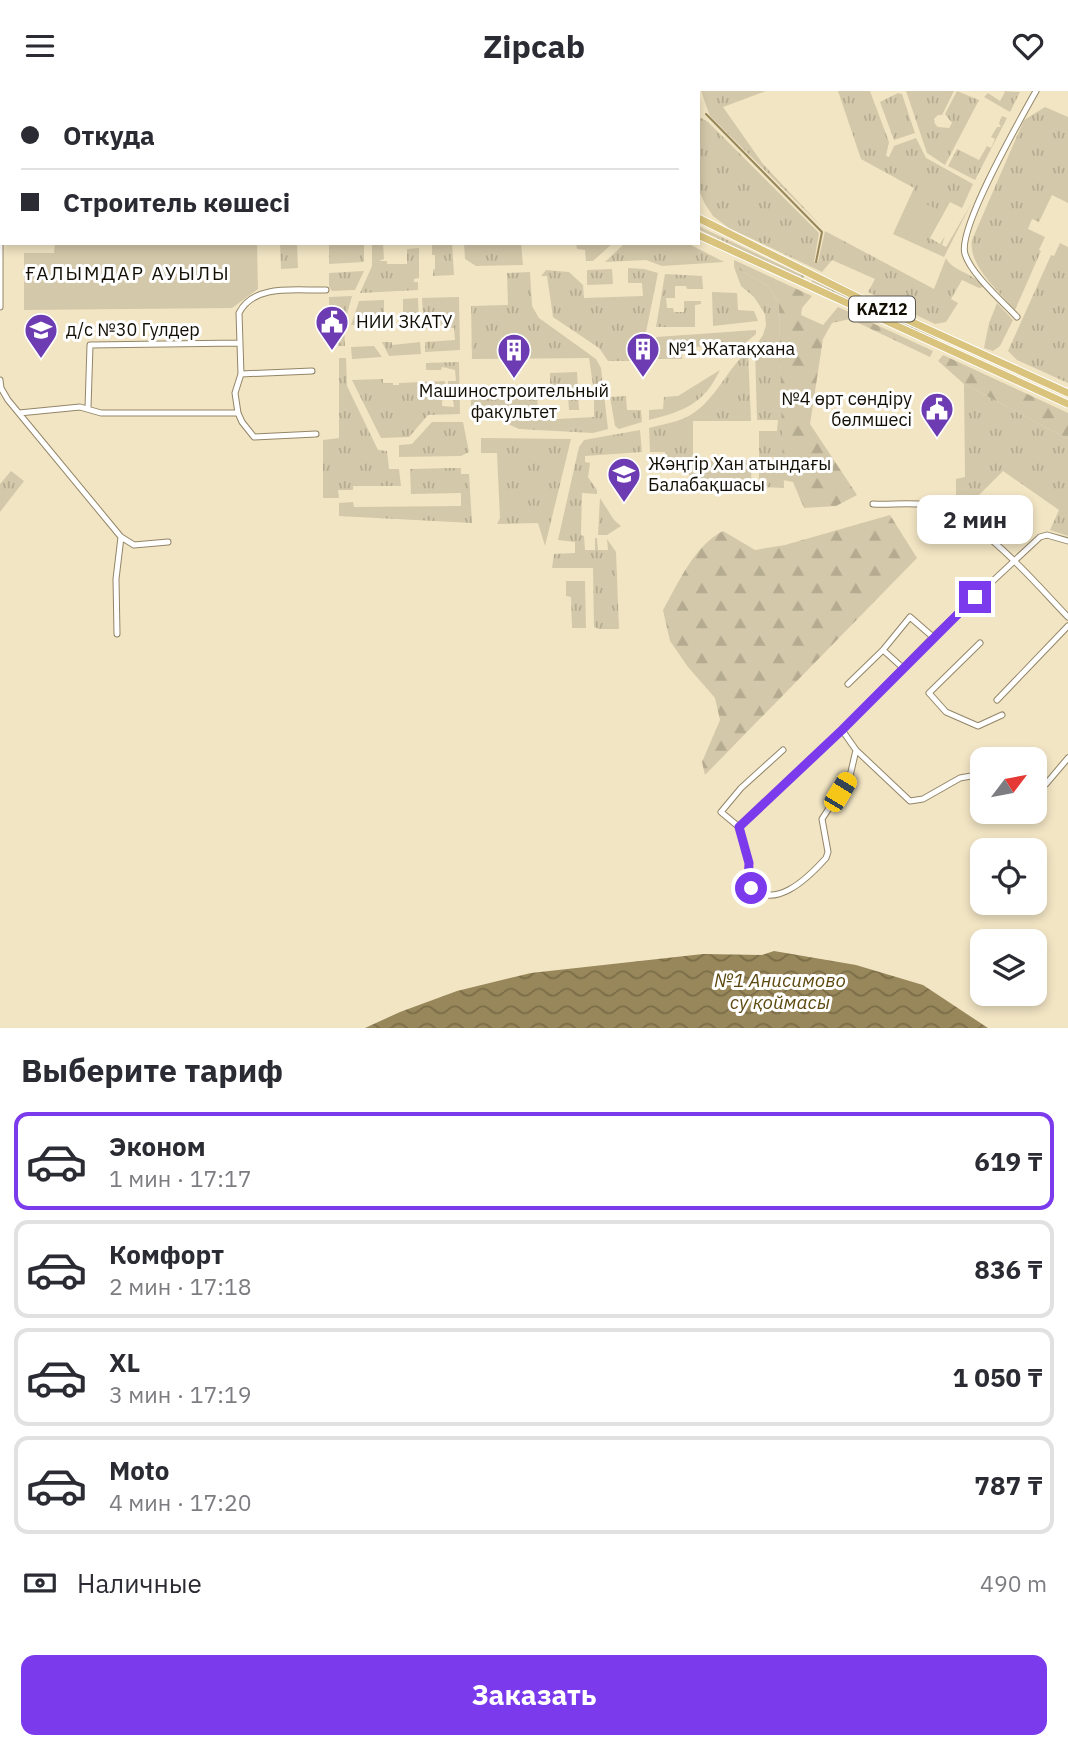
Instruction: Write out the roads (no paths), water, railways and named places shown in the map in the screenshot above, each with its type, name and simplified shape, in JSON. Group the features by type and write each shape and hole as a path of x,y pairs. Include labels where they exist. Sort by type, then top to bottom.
{"main road":[{"name":"KAZ12","path":"700,219 846,292 1068,393"},
{"name":"KAZ12","path":"700,236 1068,404"}],"street":[{"path":"1017,317 975,271 964,250 965,239 985,188 1036,91"},
{"path":"0,307 1,245"},
{"path":"316,434 254,437 242,422 235,393 241,375 239,313 261,292 326,291"},
{"path":"88,408 90,345 240,343"},
{"path":"241,375 312,371"},
{"path":"0,380 8,400 121,537 134,545 168,543"},
{"path":"0,405 8,400"},
{"path":"19,413 80,407 101,413 238,413"},
{"path":"873,504 927,505 959,516 977,528 1013,561 1068,617"},
{"path":"739,827 842,730 933,637 1040,537 1047,535 1068,541"},
{"path":"117,634 116,579 121,537"},
{"path":"848,684 883,650 910,617 933,637"},
{"path":"997,700 1068,626"},
{"path":"980,643 929,693 946,712 978,726 1002,715"},
{"path":"883,650 903,668"},
{"path":"842,730 856,750 911,801 923,799 960,778 970,776"},
{"path":"783,750 721,809 723,815 739,827 749,863 748,883 758,894 767,896 793,888 826,857 828,852 822,819 850,776 856,750"},
{"path":"1047,783 1068,758"}],"water":[{"name":"№1 Анисимово су қоймасы","path":"774,951 856,965 923,985 988,1028 365,1028 457,991 531,973 703,954 762,955"}],"waterway":[{"path":"706,114 822,232 816,262"}],"place":[{"name":"НИИ ЗКАТУ","path":"332,352"},
{"name":"д/с №30 Гулдер","path":"41,360"},
{"name":"№1 Жатақхана","path":"643,379"},
{"name":"Машиностроительный факультет","path":"514,380"},
{"name":"№4 өрт сөндіру бөлмшесі","path":"937,439"},
{"name":"Жәңгір Хан атындағы Балабақшасы","path":"624,504"}],"district":[{"name":"ҒАЛЫМДАР АУЫЛЫ","path":"128,273"}]}
